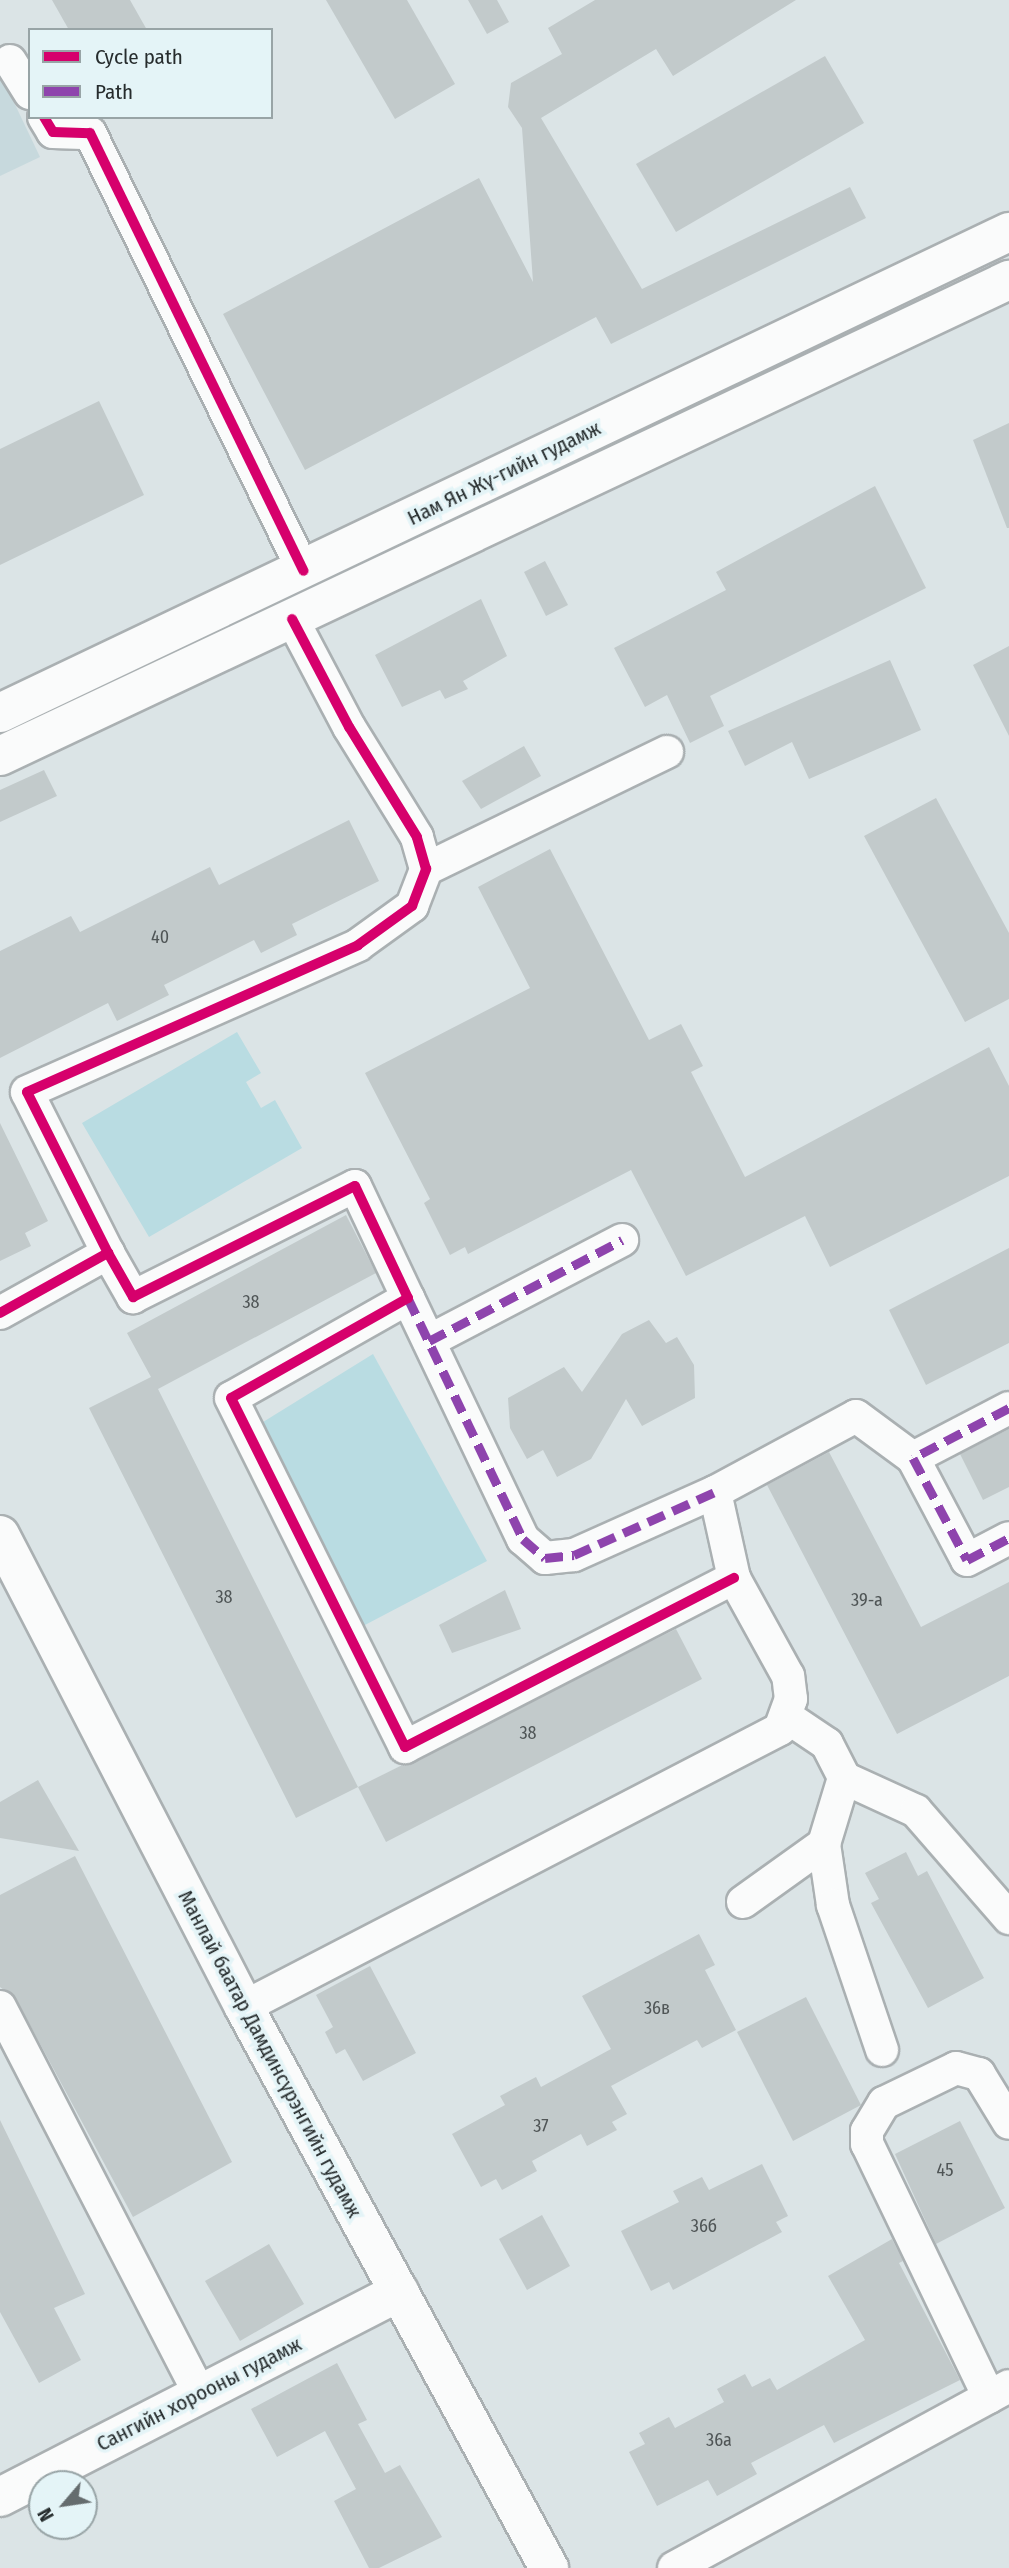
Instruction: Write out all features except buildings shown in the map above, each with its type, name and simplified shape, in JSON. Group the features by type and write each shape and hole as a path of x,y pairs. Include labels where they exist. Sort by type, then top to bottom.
{"main road":[{"name":"Нам Ян Жү-гийн гудамж","path":"0,713 304,571 1009,232"},
{"name":"Нам Ян Жү-гийн гудамж","path":"0,756 1009,280"},
{"name":"Манлай баатар Дамдинсүрэнгийн гудамж","path":"0,1535 244,2007 549,2568"},
{"name":"Сангийн хорооны гудамж","path":"0,2497 399,2292"}],"street":[{"path":"10,61 28,90"},
{"path":"45,119 53,132 90,133 304,571"},
{"path":"292,619 349,727 417,837 426,869 412,906 358,945 27,1092 133,1297 355,1186 523,1539 545,1558 574,1555 715,1492 856,1416 913,1458 967,1560 1009,1538"},
{"path":"426,869 667,752"},
{"path":"429,1341 622,1240"},
{"path":"0,1313 108,1253"},
{"path":"408,1298 231,1398 405,1747 734,1578"},
{"path":"913,1458 1009,1408"},
{"path":"244,2007 780,1729 788,1717 788,1676 734,1578 715,1492"},
{"path":"788,1717 827,1744 844,1779 916,1811 1009,1918"},
{"path":"844,1779 824,1844 848,1962 882,2050"},
{"path":"743,1902 824,1844"},
{"path":"0,2007 200,2394"},
{"path":"674,2568 999,2392 867,2144 867,2131 884,2103 957,2068 979,2074 1009,2123"}],"shaded area":[{"path":"0,73 40,157 0,176"},
{"path":"237,1032 261,1073 246,1082 261,1108 275,1100 302,1148 149,1237 82,1123"},
{"path":"373,1354 487,1561 363,1626 255,1427"}],"marked path":[{"path":"429,1341 622,1240"},
{"path":"408,1298 523,1539 545,1558 574,1555 715,1492"},
{"path":"1009,1408 913,1458 967,1560 1009,1538"}],"cycle path":[{"path":"45,119 53,132 90,133 304,571"},
{"path":"0,1313 108,1253 27,1092 358,945 412,906 426,869 417,837 349,727 292,619"},
{"path":"108,1253 133,1297 355,1186 408,1298 231,1398 405,1747 734,1578"}]}
